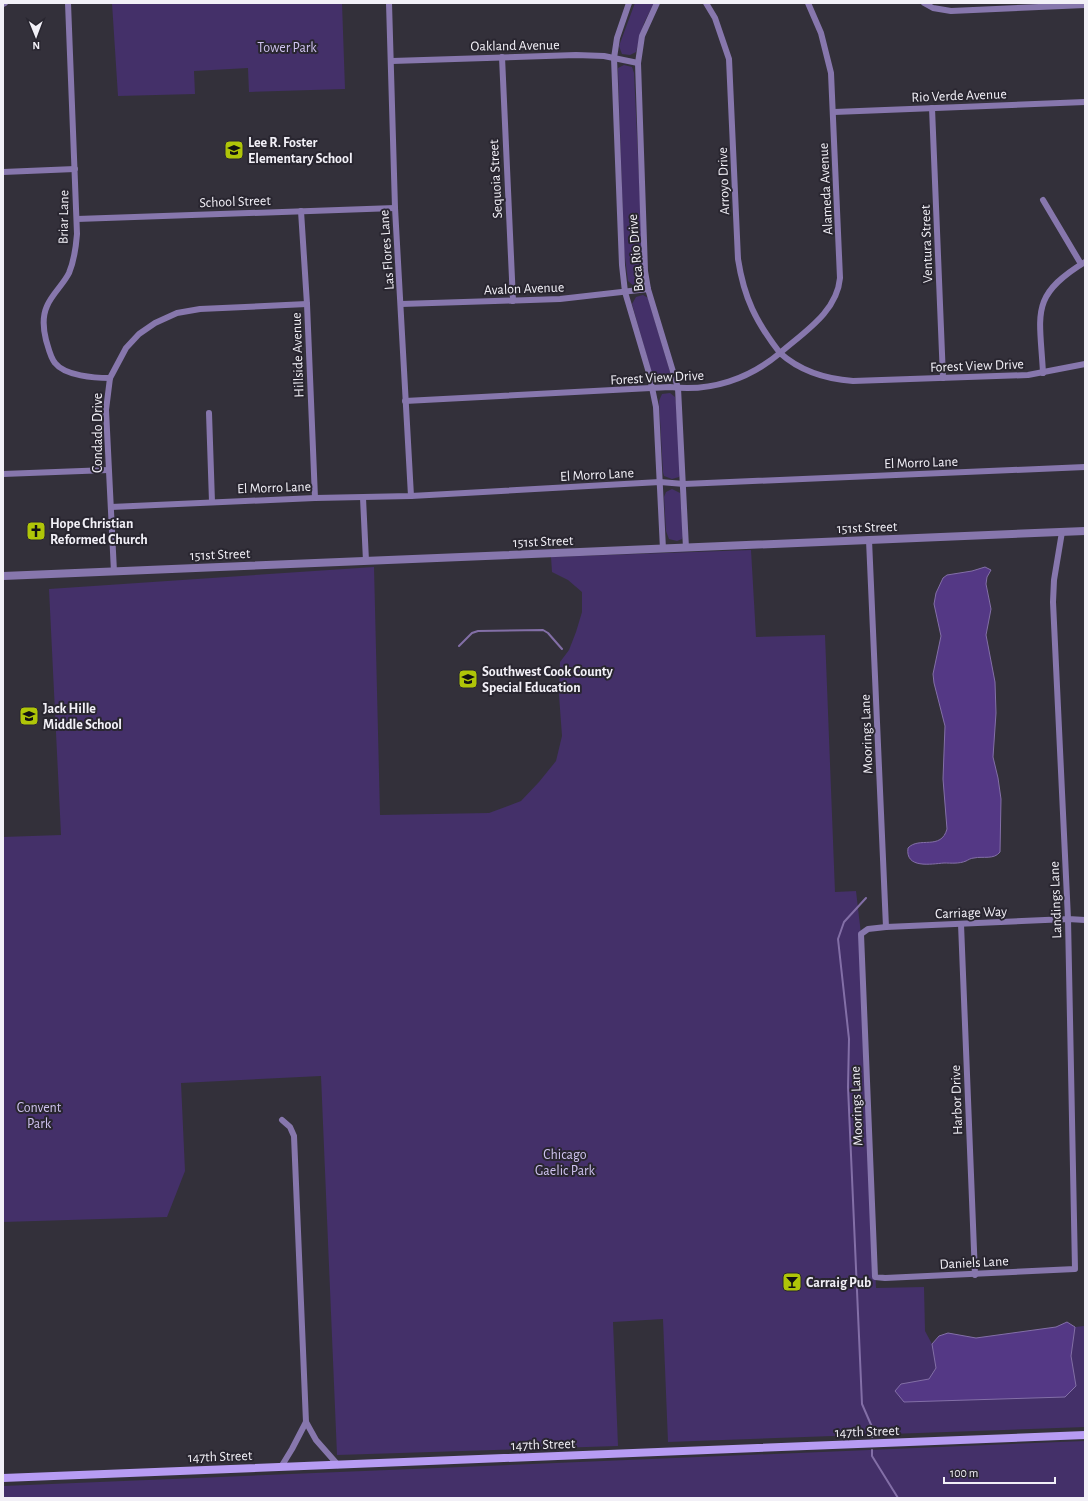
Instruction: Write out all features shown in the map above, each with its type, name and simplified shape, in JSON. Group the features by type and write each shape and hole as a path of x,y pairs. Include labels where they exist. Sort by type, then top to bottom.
{"main road":[{"name":"147th Street","path":"3,1478 1085,1435"}],"street":[{"name":"Briar Lane","path":"68,3 77,234 73,260 69,272 47,306 43,320 44,329 47,344 55,363 66,370 82,376 110,378"},
{"name":"Las Flores Lane","path":"389,3 392,60 395,208 411,496"},
{"name":"Boca Rio Drive","path":"629,3 617,38 614,58 622,257 625,292 652,389 656,414 663,549"},
{"name":"Boca Rio Drive","path":"657,3 642,36 638,62 645,271 648,289 678,388 686,548"},
{"name":"Arroyo Drive","path":"706,3 715,18 729,59 738,259 741,280 754,316 780,353"},
{"name":"Alameda Avenue","path":"780,353 828,310 834,302 840,284 834,112 831,73 827,52 808,3"},
{"path":"924,3 933,8 951,11 998,6 1085,5"},
{"name":"Oakland Avenue","path":"392,60 576,55 614,58 638,62"},
{"name":"Sequoia Street","path":"502,56 513,301"},
{"name":"Rio Verde Avenue","path":"834,112 1085,102"},
{"name":"Ventura Street","path":"932,108 943,378"},
{"path":"3,172 75,169"},
{"path":"1043,200 1083,263 1058,280 1051,288 1043,303 1040,323 1043,373"},
{"name":"School Street","path":"77,219 395,208"},
{"name":"Hillside Avenue","path":"301,211 308,304 315,498"},
{"name":"Avalon Avenue","path":"401,304 560,299 648,289"},
{"name":"Condado Drive","path":"114,572 106,410 110,378 126,348 139,334 155,323 176,313 200,309 308,304"},
{"name":"Forest View Drive","path":"405,401 652,389 704,388 725,383 766,365 780,353 791,362 802,368 817,374 840,380 870,381 1043,373 1085,364"},
{"path":"209,413 212,502"},
{"name":"El Morro Lane","path":"111,507 315,498 411,496 660,482 684,484 1085,467"},
{"path":"3,474 108,470"},
{"path":"363,498 366,561"},
{"name":"151st Street","path":"3,576 1085,531"},
{"name":"Landings Lane","path":"1062,532 1054,580 1053,602 1068,919 1075,1269"},
{"name":"Moorings Lane","path":"869,540 886,927"},
{"name":"Carriage Way","path":"861,934 868,929 886,927 1068,919 1085,920"},
{"name":"Harbor Drive","path":"961,924 976,1275"},
{"name":"Moorings Lane","path":"861,934 875,1277"},
{"path":"282,1120 290,1127 294,1136 306,1422 316,1440 338,1465"},
{"name":"Daniels Lane","path":"875,1277 976,1275 1075,1269"},
{"path":"281,1467 306,1422"}],"green space":[{"name":"Tower Park","path":"112,3 342,3 345,89 249,92 248,68 194,71 195,94 118,96"},
{"path":"635,3 654,3 644,23 636,52 630,55 622,54 619,46"},
{"path":"624,65 632,67 634,73 644,282 641,285 634,286 628,281 624,250 618,68"},
{"path":"643,295 648,298 671,375 671,380 659,384 653,378 632,304 636,297"},
{"path":"670,393 675,397 676,402 681,473 679,477 672,479 664,476 663,472 659,401 662,394"},
{"path":"672,489 680,493 683,535 682,539 677,541 669,539 666,531 664,497 666,492"},
{"path":"751,550 756,637 825,635 835,892 856,891 861,934 876,1288 924,1287 925,1331 932,1344 936,1368 929,1379 901,1384 1076,1386 1071,1356 1075,1327 1084,1326 1085,1310 1085,1427 668,1442 663,1319 613,1322 618,1446 337,1455 321,1076 181,1083 185,1171 167,1217 3,1222 3,837 61,835 49,589 374,567 380,815 489,813 521,801 556,761 562,736 559,695 560,662 569,650 576,632 582,612 582,592 568,580 552,572 551,557"},
{"path":"1085,1441 1085,1498 3,1498 3,1486"}],"shaded area":[{"path":"985,567 991,570 987,577 986,584 991,609 986,635 995,682 996,713 993,757 1001,799 1000,852 992,857 973,858 961,863 920,864 911,859 908,855 908,848 918,843 935,842 940,840 944,836 947,829 943,779 945,726 933,674 941,636 934,604 936,593 943,578 947,575 972,571"},
{"path":"1067,1322 1075,1327 1071,1356 1076,1386 1065,1397 904,1402 895,1391 901,1384 929,1379 936,1368 932,1344 939,1336 948,1333 976,1338 1056,1327"}],"waterway":[{"path":"459,646 472,633 478,631 543,630 548,633 562,649"},
{"path":"866,898 844,922 838,939 849,1039 848,1087 862,1404 872,1427 872,1437"},
{"path":"872,1450 872,1456 898,1498"}],"place":[{"name":"Lee R. Foster Elementary School","path":"234,150"},
{"name":"Hope Christian Reformed Church","path":"36,531"},
{"name":"Southwest Cook County Special Education","path":"468,679"},
{"name":"Jack Hille Middle School","path":"29,716"},
{"name":"Carraig Pub","path":"792,1282"}],"park label":[{"name":"Convent Park","path":"39,1116"},
{"name":"Chicago Gaelic Park","path":"565,1162"}]}
